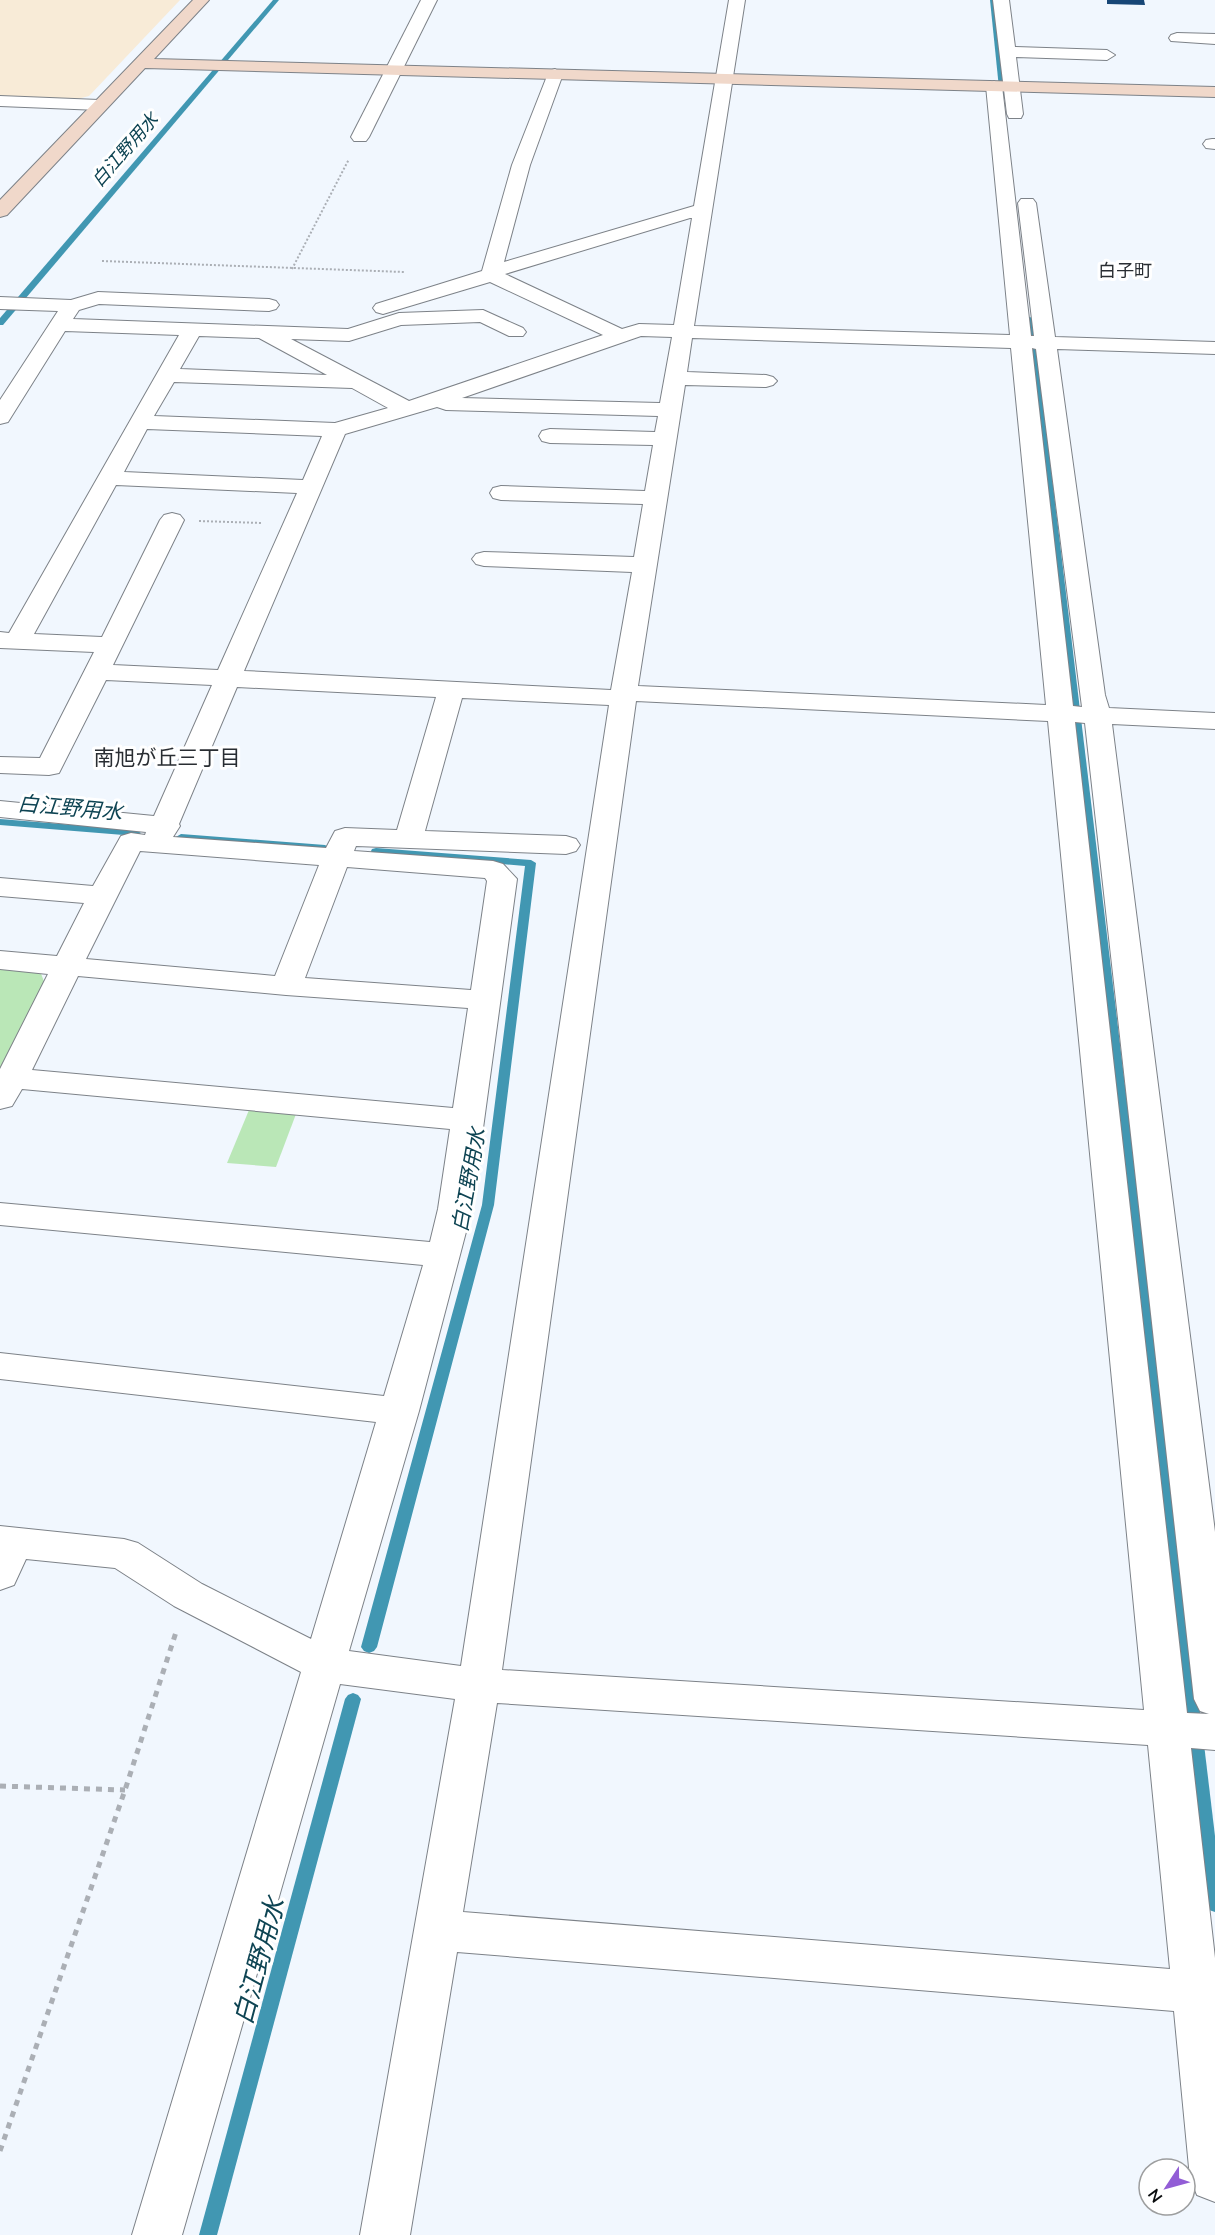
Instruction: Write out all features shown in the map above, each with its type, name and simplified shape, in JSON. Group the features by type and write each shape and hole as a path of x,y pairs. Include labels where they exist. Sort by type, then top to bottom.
{"street":[{"path":"0,211 201,0"},
{"path":"360,137 429,0"},
{"path":"385,2235 479,1685 624,695 737,0"},
{"path":"1001,0 1008,52 1005,86 1020,341 1062,714 1196,1724"},
{"path":"1177,38 1215,39"},
{"path":"1008,52 1107,55"},
{"path":"1181,54 1215,55"},
{"path":"140,63 1215,92"},
{"path":"492,274 521,165 555,74"},
{"path":"1005,86 1018,133"},
{"path":"0,101 99,105"},
{"path":"1024,179 1073,565 1096,716 1196,1724 1196,1992 1215,2178"},
{"path":"399,319 381,309 689,212 703,212"},
{"path":"492,274 621,336"},
{"path":"10,303 72,306 98,298 268,305"},
{"path":"0,417 72,306"},
{"path":"59,325 349,335 399,319 483,316 516,332"},
{"path":"110,645 9,640 110,478 192,330"},
{"path":"141,422 336,430 417,406 639,330 1215,348"},
{"path":"263,332 358,382 417,406 671,410"},
{"path":"168,375 358,382"},
{"path":"676,378 766,381"},
{"path":"161,835 336,430"},
{"path":"550,436 666,439"},
{"path":"110,478 311,487"},
{"path":"501,493 656,498"},
{"path":"0,765 49,767 172,520"},
{"path":"484,559 645,565"},
{"path":"97,672 1215,721"},
{"path":"409,839 451,689"},
{"path":"0,809 161,835 341,848 493,870 502,879 455,1209 444,1256 157,2235"},
{"path":"161,835 131,842 101,896 69,967 6,1089 468,1120"},
{"path":"341,848 409,839 566,845"},
{"path":"286,986 341,848"},
{"path":"0,887 101,896"},
{"path":"0,960 286,986 485,1000"},
{"path":"0,1214 444,1256"},
{"path":"0,1366 400,1411"},
{"path":"4,1552 124,1554 188,1595 324,1665 479,1685 1196,1724"},
{"path":"436,1930 1196,1992"}],"path":[{"path":"292,269 360,137"},
{"path":"102,261 406,272"},
{"path":"172,520 295,524"},
{"path":"0,2151 124,1790 188,1595"},
{"path":"0,1786 124,1790"}],"shaded area":[{"path":"0,0 180,0 89,96 70,101 0,97"}],"green space":[{"path":"0,968 40,971 45,984 0,1068"},
{"path":"249,1110 296,1114 276,1167 227,1163"}],"building":[{"path":"1107,0 1144,0 1145,5 1107,4"}],"waterway":[{"name":"白江野用水","path":"0,323 276,0"},
{"path":"993,0 1003,98"},
{"path":"1029,318 1215,1905"},
{"name":"白江野用水","path":"0,822 136,833"},
{"name":"白江野用水","path":"181,837 325,848"},
{"name":"白江野用水","path":"369,1647 488,1205 531,863 376,851"},
{"name":"白江野用水","path":"208,2235 353,1699"}],"district":[{"name":"白子町","path":"1125,271"},
{"name":"南旭が丘三丁目","path":"167,758"}]}
